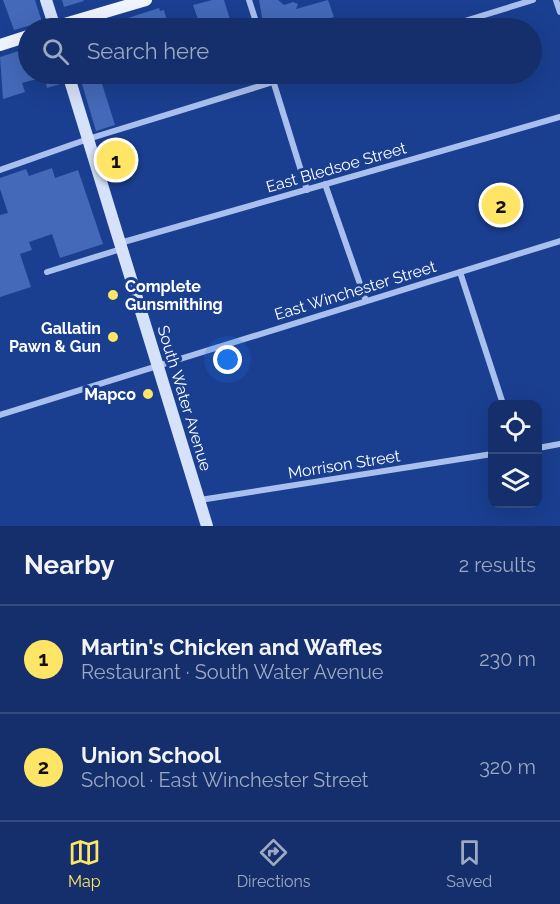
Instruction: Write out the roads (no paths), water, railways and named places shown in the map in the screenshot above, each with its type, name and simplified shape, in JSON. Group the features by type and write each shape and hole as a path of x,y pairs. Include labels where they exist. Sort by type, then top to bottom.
{"main road":[{"path":"46,0 50,18"},
{"path":"76,18 106,5 146,0"},
{"path":"0,45 18,39"},
{"name":"South Water Avenue","path":"71,84 207,526"}],"street":[{"path":"249,0 255,18"},
{"path":"474,18 533,0"},
{"path":"556,0 560,12"},
{"path":"0,170 88,139 264,84"},
{"path":"275,84 307,190"},
{"name":"East Bledsoe Street","path":"47,272 120,246 325,184 560,117"},
{"path":"325,184 366,301"},
{"name":"East Winchester Street","path":"0,415 560,241"},
{"path":"460,273 500,400"},
{"path":"542,447 560,444"},
{"name":"Morrison Street","path":"200,500 488,455"}],"place":[{"name":"Martin's Chicken and Waffles","path":"116,160"},
{"name":"Union School","path":"501,205"},
{"name":"Complete Gunsmithing","path":"113,295"},
{"name":"Gallatin Pawn & Gun","path":"113,337"},
{"name":"Mapco","path":"148,394"}]}
